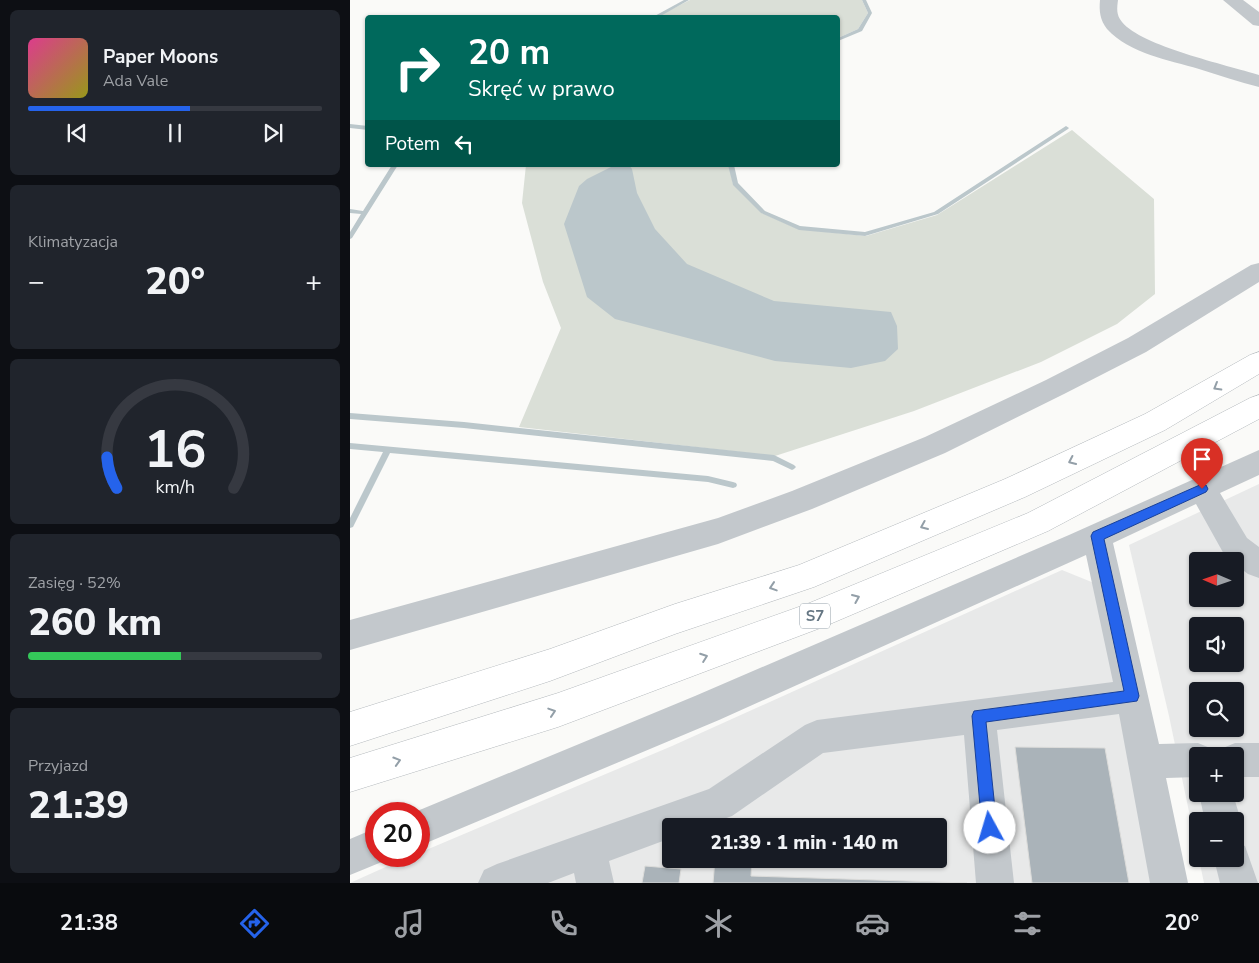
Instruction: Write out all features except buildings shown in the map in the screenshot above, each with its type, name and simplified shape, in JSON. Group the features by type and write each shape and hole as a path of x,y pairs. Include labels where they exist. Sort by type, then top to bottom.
{"highway":[{"path":"350,729 550,665 674,619 803,577 1015,488 1155,422 1259,362"},
{"name":"S7","path":"350,775 558,710 812,617 1038,522 1259,406"}],"street":[{"path":"1109,0 1107,5 1108,17 1116,27 1136,41 1154,49 1259,81"},
{"path":"1232,0 1259,22"},
{"path":"350,635 718,531 802,500 934,445 1055,387 1137,345 1259,271"},
{"path":"430,823 707,708 1097,536 1259,462"},
{"path":"1202,489 1236,547 1259,564"},
{"path":"1097,536 1132,696 1169,883"},
{"path":"497,883 592,867 719,802 817,737 1132,696"},
{"path":"979,716 995,883"},
{"path":"1144,762 1189,760"},
{"path":"1244,760 1259,760"},
{"path":"350,857 365,851"},
{"path":"1234,867 1238,883"}],"shaded area":[{"path":"690,0 862,0 868,13 858,29 840,37 840,15 660,15"},
{"path":"1072,130 1154,199 1155,294 1117,324 1041,362 914,411 775,456 519,427 561,328 543,282 522,203 526,167 729,167 733,184 762,213 798,229 866,236 937,215"},
{"path":"611,167 630,167 637,193 655,229 687,264 774,301 891,312 897,326 898,349 885,361 851,368 775,361 615,319 587,297 564,224 579,186 587,179"},
{"path":"1259,484 1259,883 1204,883 1201,867 1244,867 1244,812 1189,812 1129,545"},
{"path":"1062,570 1094,583 1154,883 350,883 386,867 430,867 430,848 672,746"}],"waterway":[{"path":"659,15 687,0"},
{"path":"840,39 860,30 870,13 864,0"},
{"path":"350,126 365,128"},
{"path":"731,167 735,184 763,212 799,228 865,234 936,213 1066,128"},
{"path":"365,213 394,167"},
{"path":"350,211 365,213"},
{"path":"350,237 365,213"},
{"path":"350,416 464,425 774,458 792,467"},
{"path":"350,446 388,449"},
{"path":"350,525 388,449"},
{"path":"388,449 708,479 733,485"}],"route":[{"path":"990,828 979,716 1132,696 1097,536 1202,489"}]}
